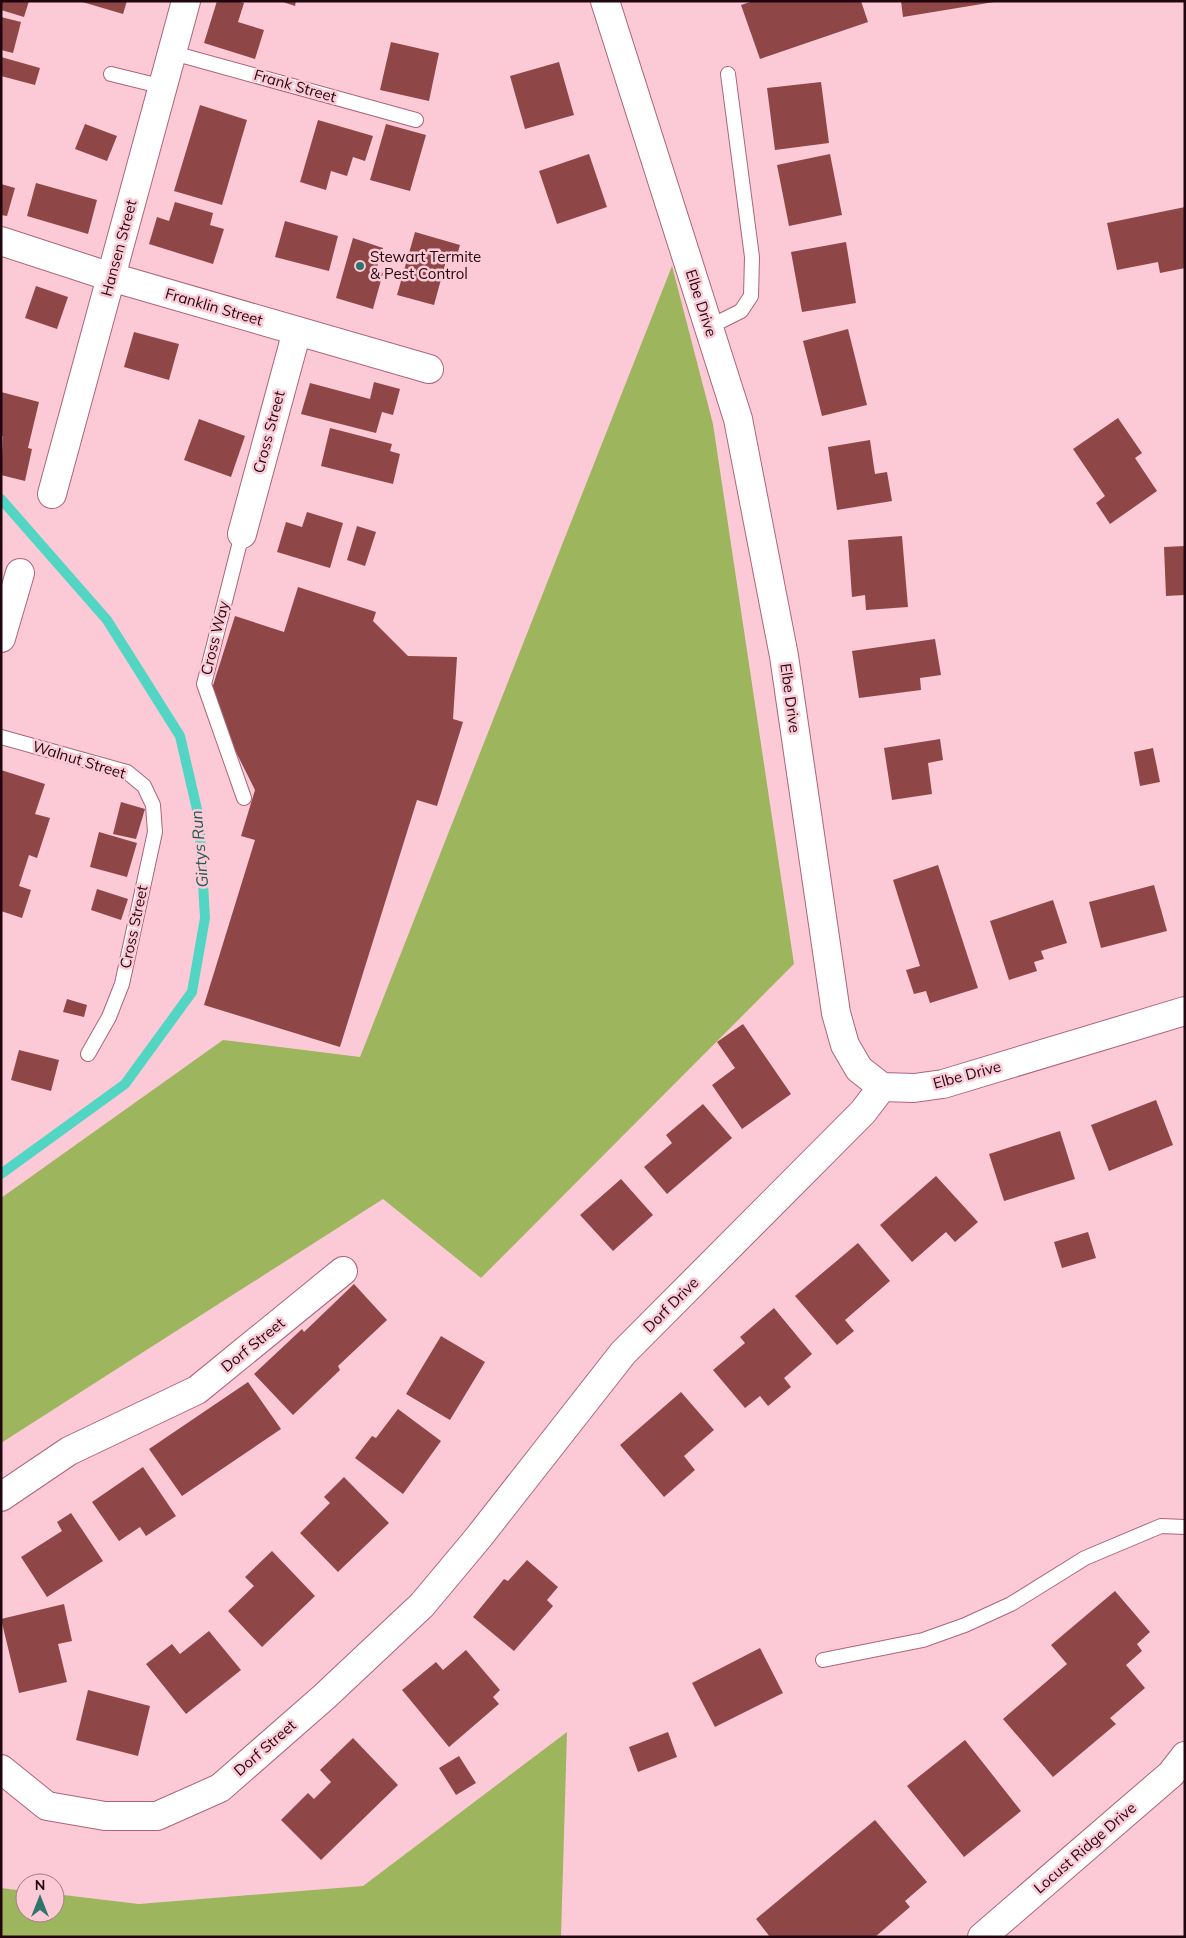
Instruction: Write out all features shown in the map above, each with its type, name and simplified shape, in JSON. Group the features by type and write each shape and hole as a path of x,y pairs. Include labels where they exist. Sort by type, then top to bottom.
{"street":[{"name":"Hansen Street","path":"52,494 186,1"},
{"name":"Elbe Drive","path":"605,1 738,419 784,656 836,1013 845,1044 859,1069 882,1087 914,1088 943,1084 1185,1011"},
{"name":"Franklin Street","path":"1,241 111,276 428,369"},
{"name":"Cross Street","path":"242,534 297,330"},
{"path":"1,638 20,573"},
{"name":"Dorf Drive","path":"478,1538 622,1353 863,1112 882,1087"},
{"name":"Dorf Street","path":"1,1497 69,1451 197,1390 344,1271"},
{"name":"Dorf Street","path":"1,1769 47,1806 105,1816 157,1816 220,1788 324,1697 422,1605 478,1538"},
{"name":"Locust Ridge Drive","path":"982,1937 1171,1774 1185,1756"}],"lane":[{"name":"Frank Street","path":"173,53 416,120"},
{"path":"111,74 164,87"},
{"path":"709,327 742,311 751,296 752,257 728,74"},
{"name":"Cross Way","path":"242,534 204,684 244,798"},
{"name":"Walnut Street","path":"1,737 127,772 144,786 148,794"},
{"name":"Cross Street","path":"88,1054 109,1017 122,984 155,832 153,805 148,794"},
{"path":"823,1660 923,1640 965,1625 1011,1604 1085,1558 1161,1526 1185,1527"}],"green space":[{"path":"672,266 713,424 794,964 481,1278 383,1199 1,1443 1,1198 223,1040 360,1057"},
{"path":"567,1732 561,1937 1,1937 1,1888 15,1890 15,1923 65,1923 65,1895 139,1904 363,1886"}],"building":[{"path":"1,1 29,1 24,17 1,10"},
{"path":"79,1 127,1 123,14"},
{"path":"217,1 238,1 244,3 238,22 264,30 255,59 204,43"},
{"path":"280,1 296,1 295,6"},
{"path":"753,1 861,1 868,22 760,59 741,5"},
{"path":"901,1 994,1 994,2 903,17"},
{"path":"1,17 21,22 13,53 1,50"},
{"path":"391,42 439,53 429,101 380,90"},
{"path":"1,57 40,68 35,85 1,76"},
{"path":"559,62 574,115 525,129 510,76"},
{"path":"821,82 829,143 775,150 767,88"},
{"path":"200,105 247,120 222,205 174,191"},
{"path":"318,120 373,136 365,161 353,157 347,176 331,171 326,190 300,182"},
{"path":"85,124 117,136 107,161 75,149"},
{"path":"386,124 426,135 410,191 370,180"},
{"path":"589,154 607,207 557,224 539,171"},
{"path":"830,154 842,215 789,226 777,165"},
{"path":"36,183 97,200 88,234 27,216"},
{"path":"1,184 15,188 7,216 1,215"},
{"path":"175,202 213,213 210,225 224,229 213,264 149,244 157,217 169,221"},
{"path":"1185,207 1185,268 1160,273 1158,262 1117,270 1107,223"},
{"path":"285,221 338,236 329,271 275,257"},
{"path":"415,232 460,245 455,263 446,261 434,305 397,295"},
{"path":"353,238 383,248 376,270 383,273 373,309 336,298"},
{"path":"846,242 856,303 802,312 791,252"},
{"path":"36,286 68,297 57,329 25,318"},
{"path":"848,329 867,405 822,416 803,341"},
{"path":"134,332 179,344 169,380 124,367"},
{"path":"374,382 400,389 393,415 382,412 376,433 301,414 310,383 370,399"},
{"path":"1,392 39,402 28,448 32,449 25,481 1,475 3,436 1,436"},
{"path":"1118,418 1142,453 1135,458 1157,491 1110,524 1096,503 1105,496 1073,449"},
{"path":"199,419 245,436 231,477 184,460"},
{"path":"330,428 392,444 390,451 400,454 393,484 321,466"},
{"path":"870,440 875,474 887,472 892,501 837,510 828,447"},
{"path":"307,512 343,523 330,568 277,552 286,522 302,527"},
{"path":"357,526 376,532 365,566 347,560"},
{"path":"902,536 908,607 866,610 865,595 852,597 848,540"},
{"path":"1185,546 1185,595 1166,596 1164,547"},
{"path":"298,587 376,612 373,621 408,656 457,657 453,719 463,722 437,806 417,800 340,1047 204,1005 255,840 241,836 255,790 209,698 235,616 284,632"},
{"path":"935,639 941,675 920,678 921,690 859,698 852,651"},
{"path":"940,739 943,760 928,763 932,794 892,800 884,748"},
{"path":"1153,748 1160,782 1140,786 1134,752"},
{"path":"1,770 45,784 35,814 50,818 37,858 29,855 19,886 31,890 22,918 1,911"},
{"path":"121,802 145,809 136,839 113,834"},
{"path":"99,832 137,843 127,877 90,867"},
{"path":"938,865 978,988 930,1003 926,991 914,994 906,970 920,966 893,880"},
{"path":"1154,885 1167,931 1101,948 1089,902"},
{"path":"97,889 128,899 121,920 91,910"},
{"path":"1053,900 1067,943 1041,951 1044,959 1034,962 1037,971 1009,980 990,921"},
{"path":"67,999 87,1005 84,1017 63,1012"},
{"path":"743,1024 791,1094 742,1129 712,1085 735,1068 717,1042"},
{"path":"19,1050 59,1060 51,1091 11,1080"},
{"path":"1156,1100 1173,1145 1109,1171 1091,1125"},
{"path":"703,1104 732,1138 667,1194 644,1167 672,1143 666,1135"},
{"path":"1060,1131 1075,1179 1004,1201 989,1154"},
{"path":"936,1176 978,1222 955,1242 946,1232 912,1262 880,1225"},
{"path":"621,1179 653,1215 613,1251 580,1215"},
{"path":"1088,1232 1096,1258 1062,1268 1054,1242"},
{"path":"858,1243 890,1281 845,1320 854,1331 837,1345 795,1296"},
{"path":"354,1284 387,1320 338,1366 340,1370 293,1415 254,1374 302,1329 304,1332"},
{"path":"774,1308 812,1354 784,1378 791,1387 768,1406 760,1396 745,1408 713,1370 745,1343 740,1337"},
{"path":"441,1336 485,1362 450,1420 406,1394"},
{"path":"248,1382 281,1429 182,1496 149,1449"},
{"path":"681,1392 714,1430 684,1456 695,1470 664,1497 620,1445"},
{"path":"398,1409 441,1441 403,1494 355,1458 372,1436 376,1438"},
{"path":"143,1467 176,1516 146,1536 140,1527 119,1541 92,1502"},
{"path":"344,1477 389,1523 338,1572 300,1533 330,1503 324,1497"},
{"path":"71,1513 103,1561 47,1597 21,1557 62,1531 57,1522"},
{"path":"272,1551 315,1596 262,1647 228,1611 254,1586 245,1577"},
{"path":"527,1560 558,1587 547,1600 553,1606 514,1651 473,1617 504,1579 508,1581"},
{"path":"1115,1591 1150,1632 1137,1644 1142,1651 1126,1665 1145,1688 1110,1718 1116,1724 1053,1777 1003,1719 1067,1664 1051,1645"},
{"path":"64,1604 72,1641 58,1644 67,1682 19,1693 1,1619"},
{"path":"209,1631 241,1670 186,1714 146,1664 172,1644 180,1654"},
{"path":"760,1648 783,1693 715,1727 692,1683"},
{"path":"466,1650 500,1690 493,1697 499,1704 449,1747 402,1690 436,1662 443,1670"},
{"path":"88,1690 150,1706 138,1756 76,1740"},
{"path":"668,1732 677,1757 638,1772 629,1747"},
{"path":"353,1738 398,1785 321,1860 281,1820 308,1793 314,1799 331,1782 320,1770"},
{"path":"965,1740 1021,1811 964,1857 907,1786"},
{"path":"459,1756 476,1783 456,1795 439,1768"},
{"path":"875,1820 927,1882 905,1901 910,1907 875,1937 770,1937 756,1919"}],"waterway":[{"name":"Girtys Run","path":"1,499 107,620 180,736 199,818 205,918 192,992 125,1084 1,1174"}],"place":[{"name":"Stewart Termite & Pest Control","path":"360,266"}]}
